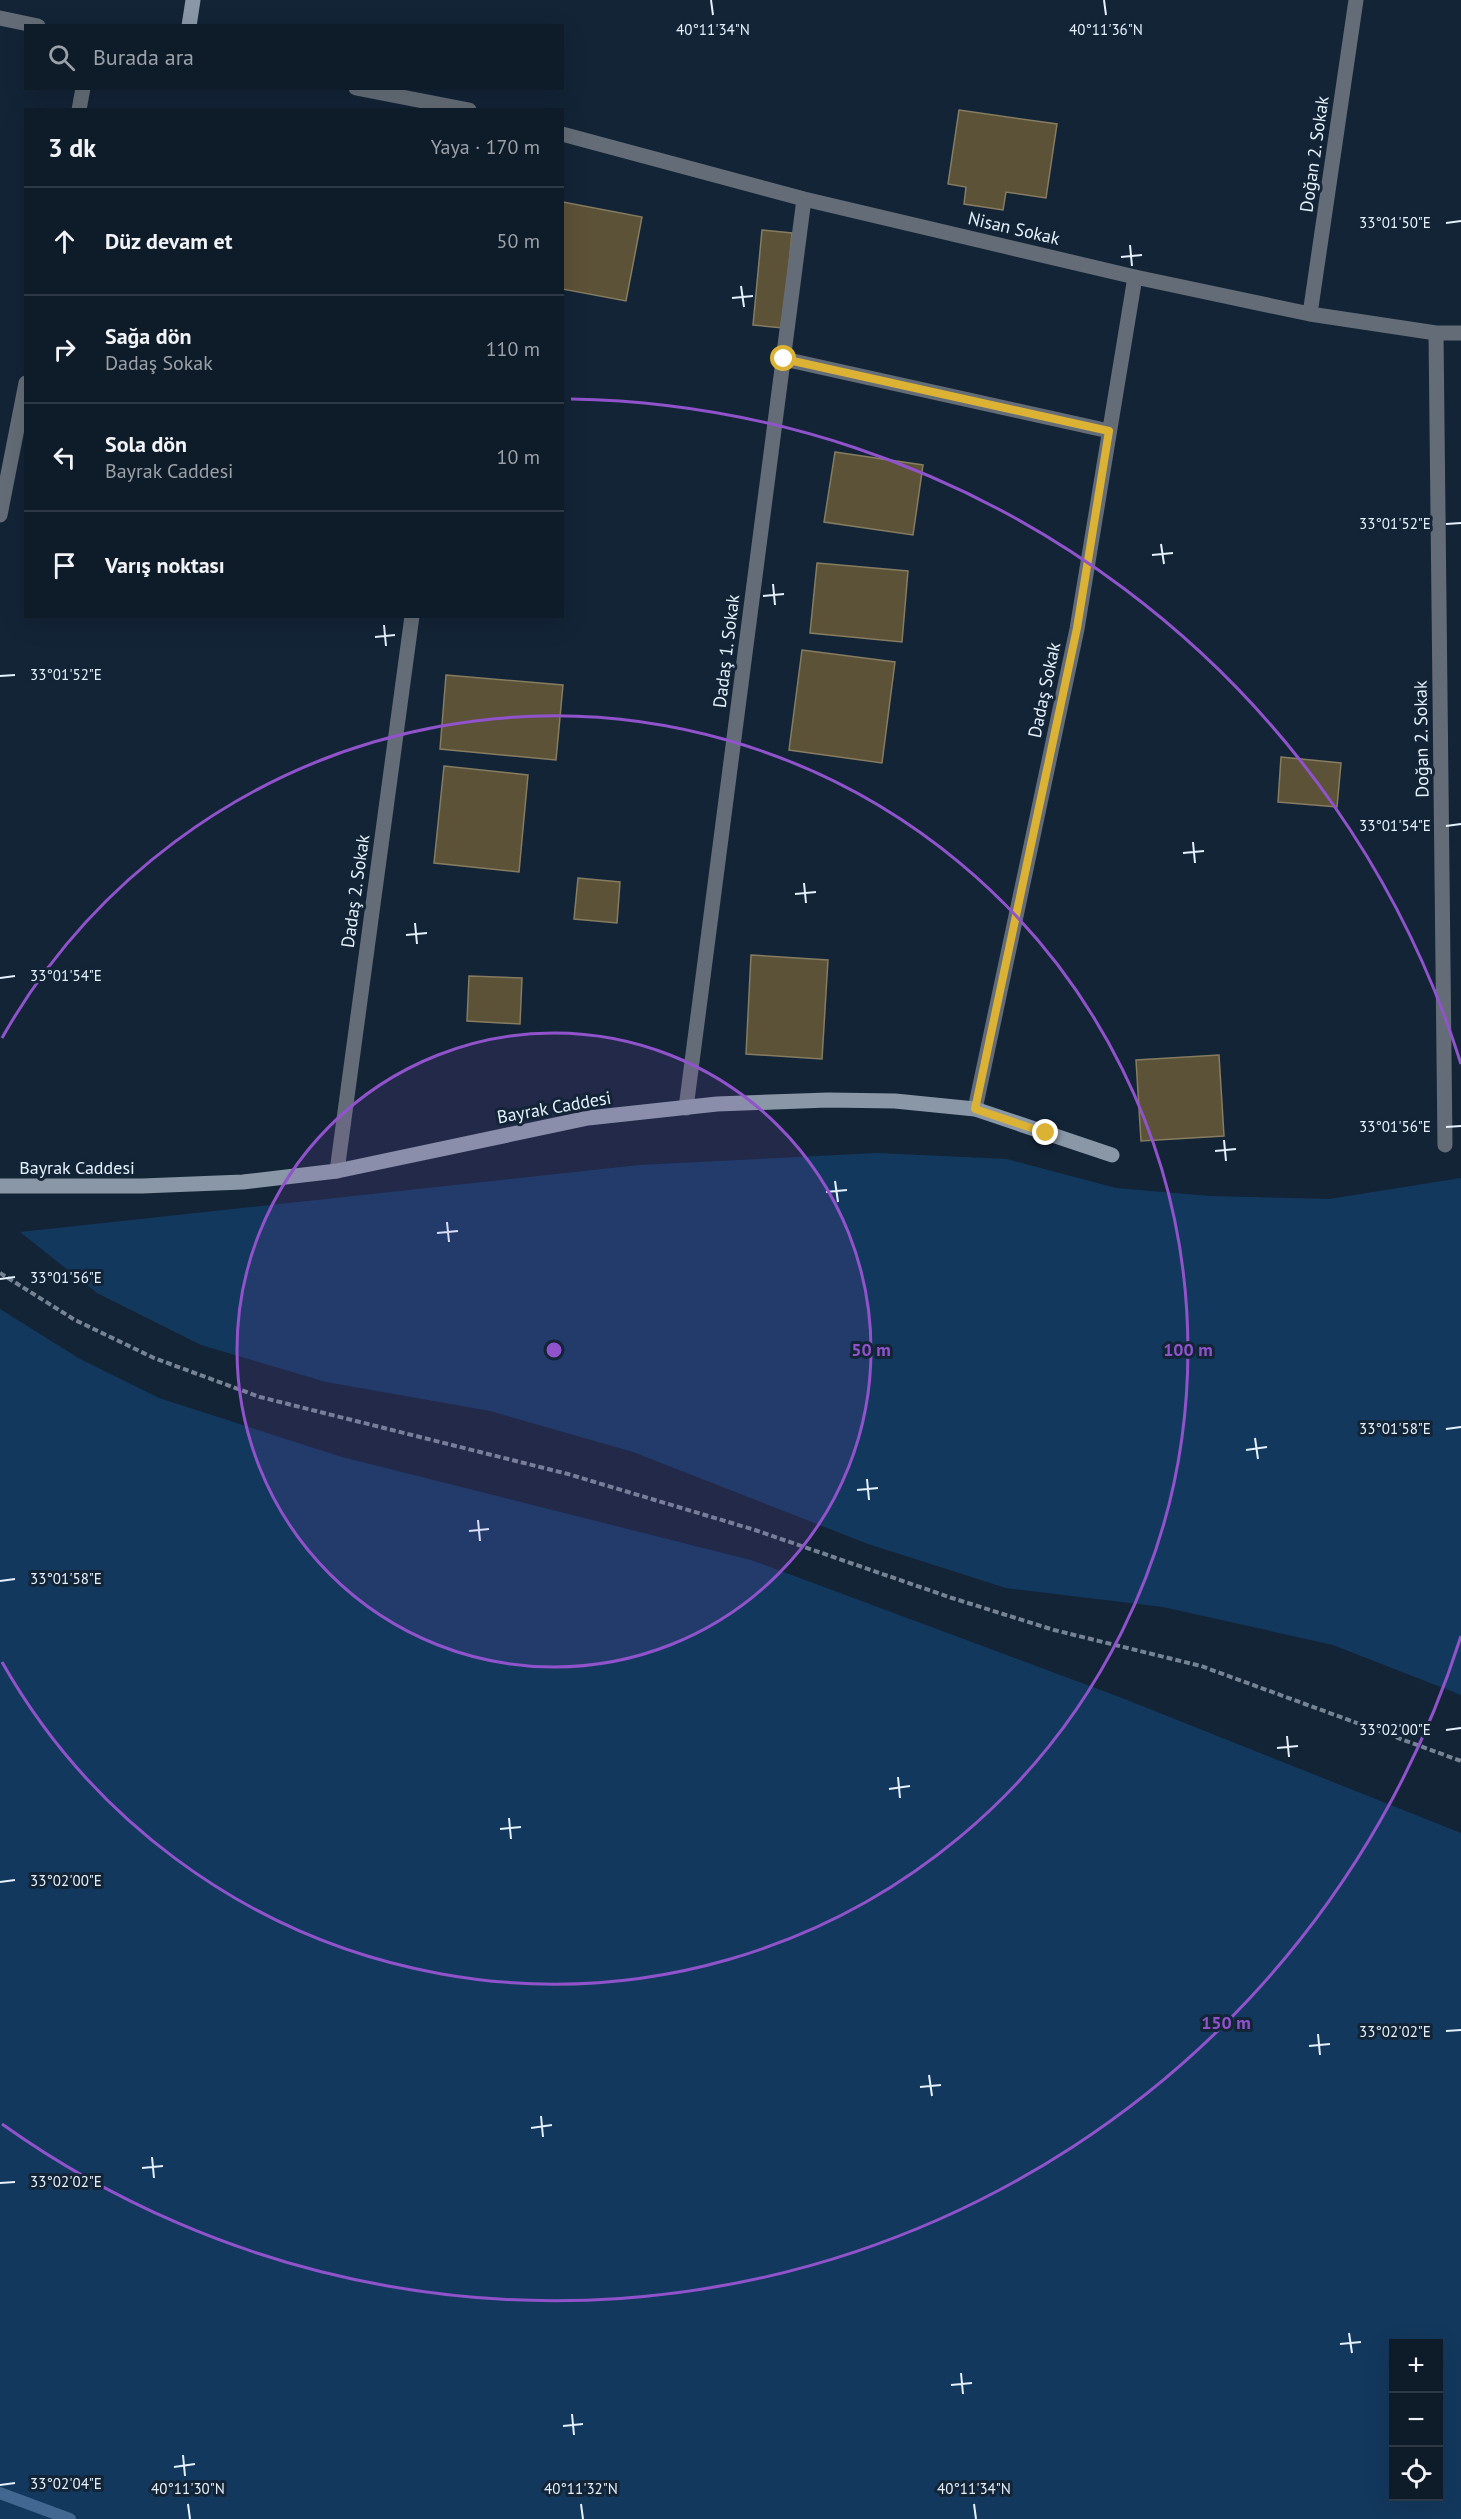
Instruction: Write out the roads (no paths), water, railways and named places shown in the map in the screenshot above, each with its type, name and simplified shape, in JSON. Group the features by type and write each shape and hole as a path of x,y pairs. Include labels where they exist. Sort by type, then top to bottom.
{"street":[{"path":"189,24 193,0"},
{"name":"Doğan 2. Sokak","path":"1310,314 1356,0"},
{"path":"0,18 28,24"},
{"path":"79,108 83,90"},
{"path":"366,90 459,108"},
{"name":"Nisan Sokak","path":"564,135 804,199 1135,277 1310,314 1436,333 1461,333"},
{"name":"Dadaş 1. Sokak","path":"686,1107 804,199"},
{"name":"Dadaş Sokak","path":"975,1109 1077,628 1135,277"},
{"name":"Doğan 2. Sokak","path":"1436,333 1445,1146"},
{"path":"784,359 1109,431"},
{"path":"0,515 24,393"},
{"name":"Dadaş 2. Sokak","path":"337,1171 412,618"},
{"name":"Bayrak Caddesi","path":"0,1186 142,1186 243,1182 337,1171 588,1118 686,1107 828,1100 895,1101 975,1109 1112,1155"}],"waterway":[{"path":"0,2493 70,2519"}]}
